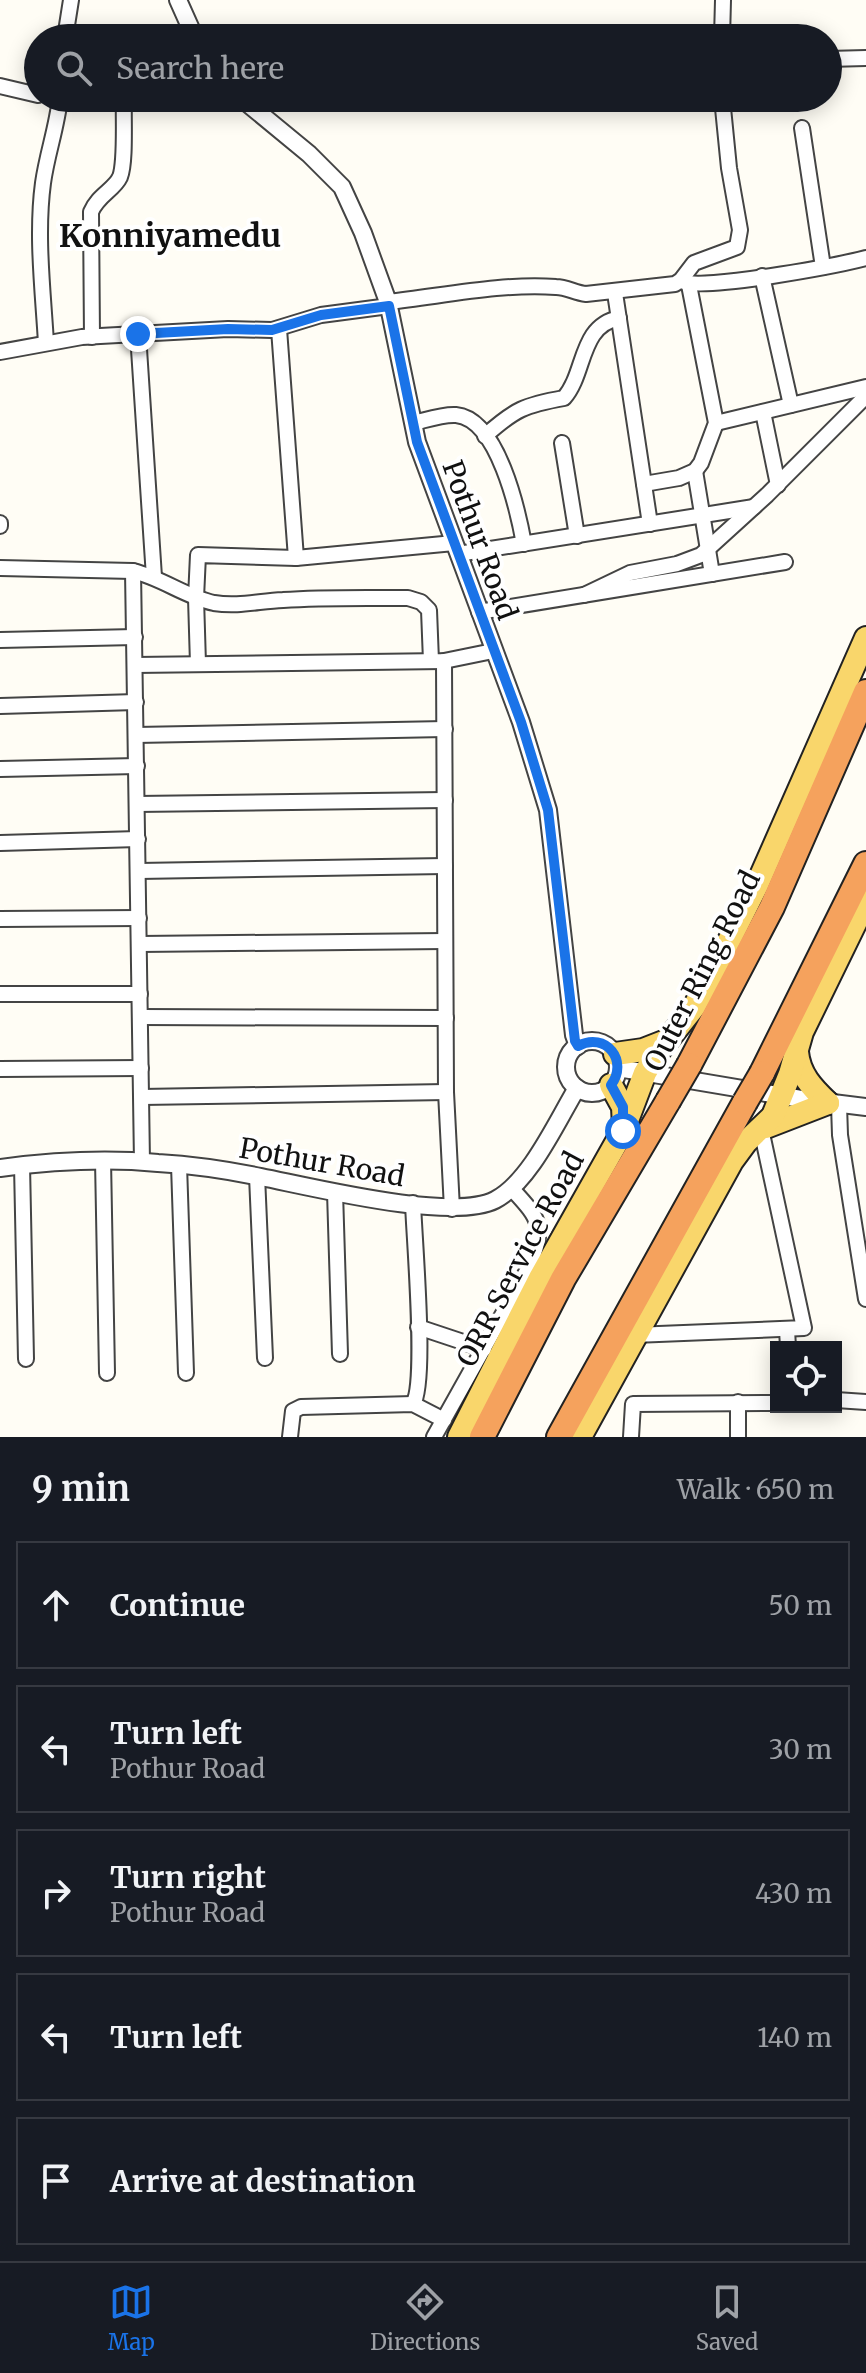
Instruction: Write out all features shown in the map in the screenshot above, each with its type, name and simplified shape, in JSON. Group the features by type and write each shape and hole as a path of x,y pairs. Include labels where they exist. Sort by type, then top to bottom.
{"highway":[{"name":"Outer Ring Road","path":"482,1437 563,1279 689,1065 772,907 866,692"},
{"path":"559,1437 762,1073 866,864"}],"main road":[{"name":"ORR Service Road","path":"451,1429 624,1128 645,1073 694,1007 731,937 866,638"},
{"path":"580,1437 739,1150 773,1116 812,1010 866,901"},
{"path":"624,1128 615,1069 643,1050 668,1040"},
{"path":"797,1051 803,1076 834,1104"},
{"path":"761,1129 792,1115 834,1104"}],"street":[{"path":"67,24 71,0"},
{"path":"178,0 189,24"},
{"path":"722,24 723,0"},
{"path":"842,59 866,58"},
{"path":"0,86 24,92"},
{"path":"46,343 41,210 43,181 60,112"},
{"path":"92,337 91,212 96,200 119,180 123,112"},
{"name":"Pothur Road","path":"0,1168 103,1160 179,1165 257,1176 335,1192 452,1209 472,1208 512,1189 577,1088 569,1078 567,1066 570,1054 578,1046 574,1035 548,810 525,734 413,423 389,304 342,187 317,161 258,112"},
{"path":"644,484 679,478 695,471 716,423 685,283 694,263 728,252 740,241 724,112"},
{"path":"802,128 823,267"},
{"path":"0,352 92,337 279,329 321,315 525,287 563,287 573,293 586,294 685,283 718,285 866,258"},
{"path":"762,276 791,405"},
{"path":"615,293 650,524"},
{"path":"485,436 526,405 564,398 588,342 598,329 610,320 619,318"},
{"path":"279,329 296,558"},
{"path":"138,334 154,577"},
{"path":"716,423 866,387"},
{"path":"584,595 630,573 677,564 701,555 778,485 866,396"},
{"path":"763,412 778,485"},
{"path":"413,423 455,415 473,421 485,436 508,480 518,510 524,544"},
{"path":"562,443 577,536"},
{"path":"695,471 712,574"},
{"path":"198,664 198,555 296,558 524,544 755,507"},
{"path":"479,612 785,562"},
{"path":"670,581 677,564"},
{"path":"0,568 133,571 154,577 196,598 235,605 281,600 408,598 421,602 429,610 445,729 446,1092 452,1209"},
{"path":"133,571 142,1162"},
{"path":"0,640 135,637"},
{"path":"135,665 438,661 493,651"},
{"path":"0,706 136,702"},
{"path":"136,735 445,729"},
{"path":"0,769 137,766"},
{"path":"137,804 445,800"},
{"path":"0,843 138,839"},
{"path":"139,871 445,866"},
{"path":"0,919 139,918"},
{"path":"140,944 445,941"},
{"path":"0,994 140,994"},
{"path":"141,1017 446,1018"},
{"path":"578,1046 596,1041 606,1045 615,1069"},
{"path":"0,1069 141,1068"},
{"path":"615,1069 866,1107"},
{"path":"577,1088 594,1093 615,1069"},
{"path":"142,1097 446,1092"},
{"path":"834,1104 866,1299"},
{"path":"634,1335 804,1328 761,1129"},
{"path":"103,1160 107,1373"},
{"path":"22,1165 26,1359"},
{"path":"179,1165 186,1373"},
{"path":"257,1176 265,1358"},
{"path":"434,1437 451,1429 484,1349 528,1269 540,1235 539,1222 533,1211 512,1189"},
{"path":"335,1192 340,1354"},
{"path":"413,1203 420,1368 413,1404"},
{"path":"418,1327 484,1349"},
{"path":"787,1330 788,1341"},
{"path":"842,1400 866,1402"},
{"path":"738,1402 738,1437"},
{"path":"631,1437 633,1404 770,1403"},
{"path":"290,1437 293,1411 301,1407 413,1404 451,1429"}],"district":[{"name":"Konniyamedu","path":"170,236"}],"route":[{"path":"138,334 272,330 321,315 389,306 417,442 498,667 521,722 548,810 575,1041 578,1046 596,1041 615,1054 618,1068 611,1085 623,1107 623,1131"}]}
